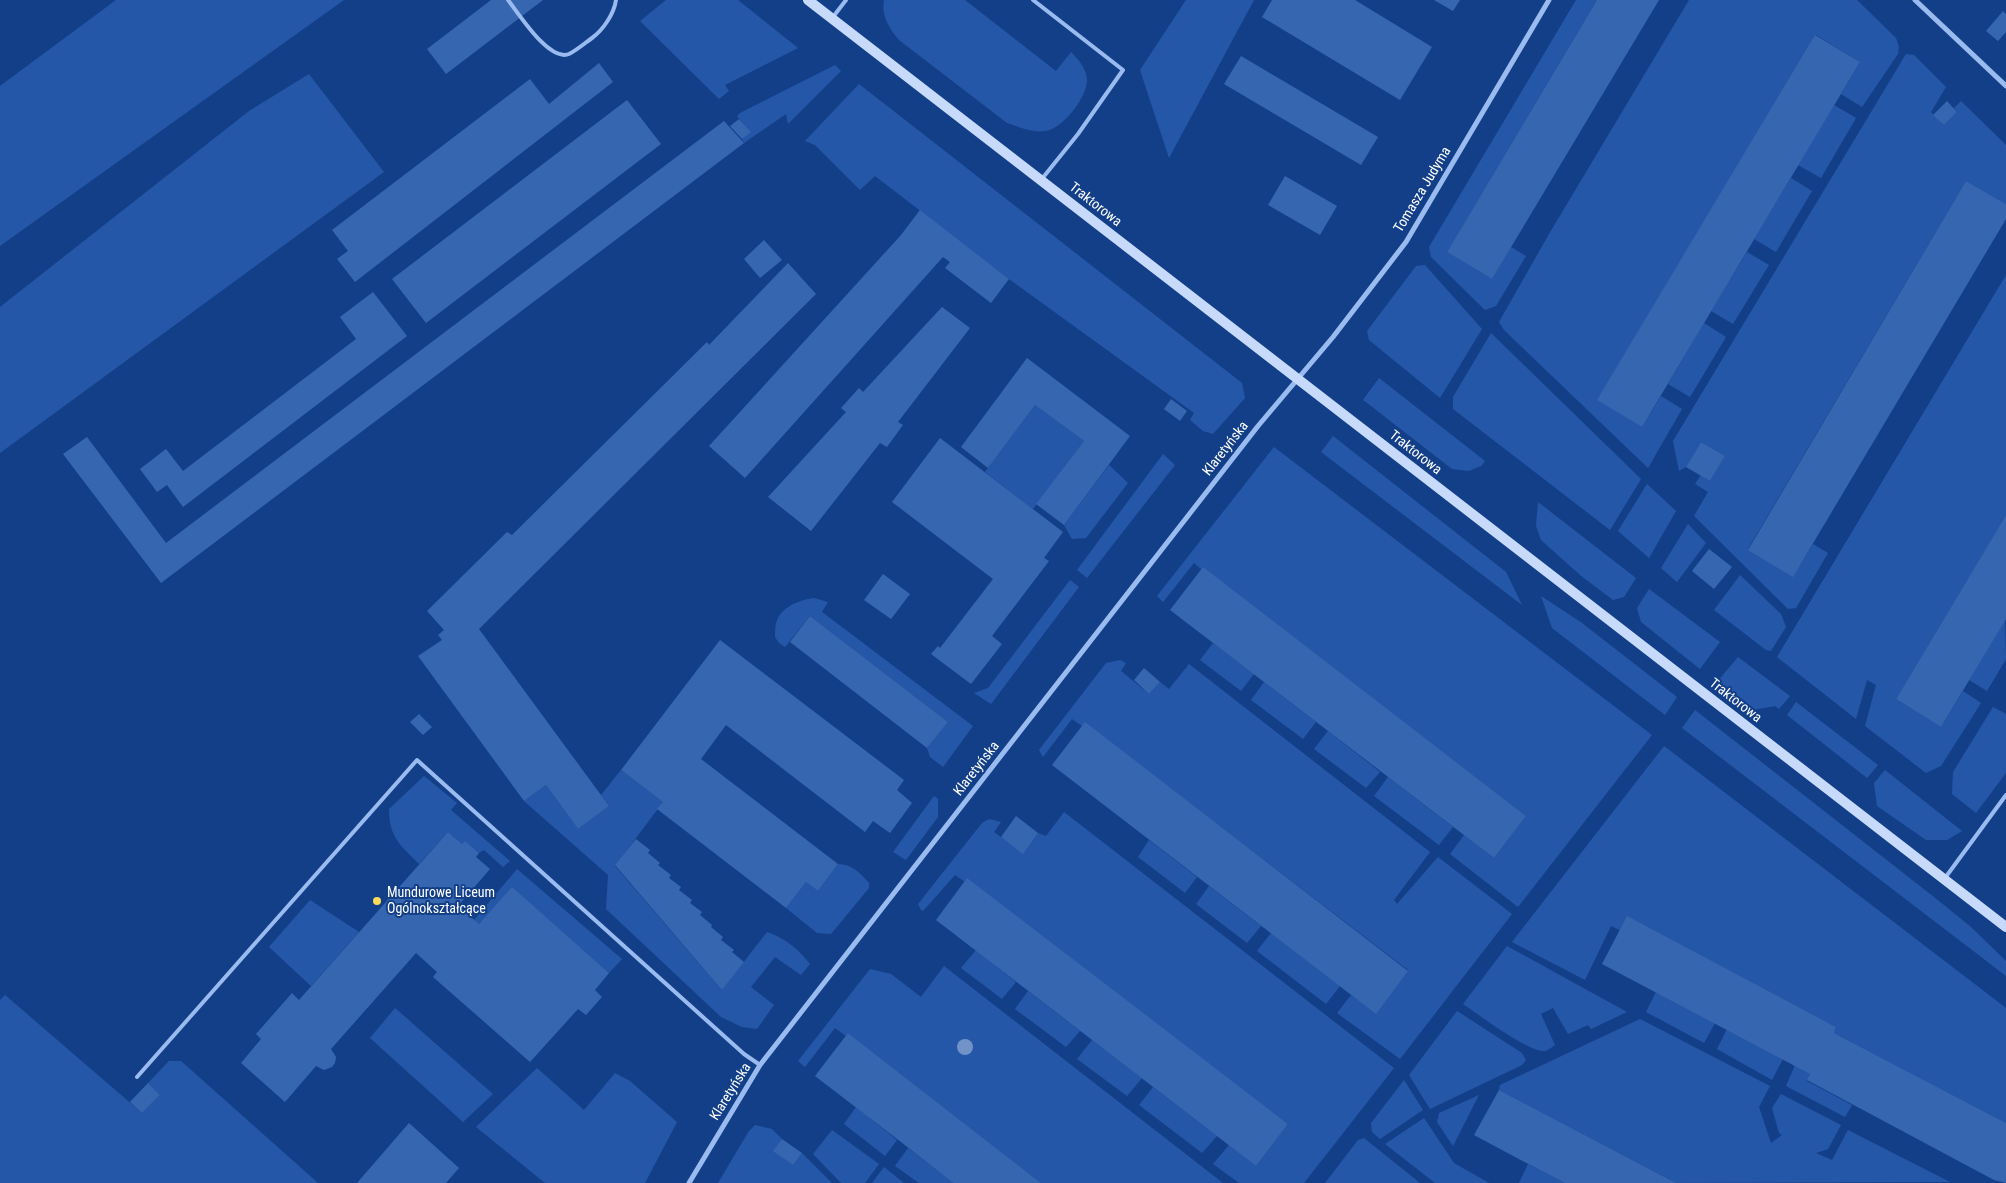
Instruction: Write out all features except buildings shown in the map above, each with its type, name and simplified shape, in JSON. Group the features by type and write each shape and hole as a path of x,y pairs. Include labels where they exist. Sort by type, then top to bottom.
{"main road":[{"name":"Traktorowa","path":"808,0 2006,927"}],"street":[{"name":"Tomasza Judyma","path":"1299,380 1406,242 1549,0"},
{"path":"1915,0 2006,86"},
{"name":"Klaretyńska","path":"689,1183 760,1065 1246,442 1299,380"}],"lane":[{"path":"508,0 546,48 556,54 568,55 597,34 615,9 616,0"},
{"path":"832,19 846,0"},
{"path":"1033,0 1123,70 1078,134 1041,180"},
{"path":"136,1077 417,760 744,1054 760,1065"},
{"path":"1944,879 2006,795"}],"shaded area":[{"path":"116,0 344,0 0,246 0,86"},
{"path":"666,0 738,0 798,48 725,85 729,91 719,99 640,21"},
{"path":"884,0 965,0 1056,71 1071,52 1085,71 1087,79 1083,94 1073,111 1052,129 1036,131 1007,123 899,40 885,17"},
{"path":"1186,0 1254,0 1169,158 1140,70"},
{"path":"1576,0 1597,0 1447,252 1492,279 1511,247 1526,256 1496,306 1485,310 1431,257 1429,247"},
{"path":"1689,0 1857,0 1896,38 1899,47 1898,54 1862,107 1841,94 1860,62 1816,35 1598,400 1642,427 1661,396 1682,409 1648,468 1504,330 1499,322 1549,234"},
{"path":"1906,54 1914,55 1946,87 1931,112 1944,125 1957,112 1954,108 1961,101 2006,145 2006,204 1966,181 1748,549 1793,576 1813,544 1828,553 1796,608 1788,609 1694,516 1708,492 1695,484 1701,475 1710,481 1725,456 1701,442 1686,467 1679,471 1673,441"},
{"path":"835,65 841,71 788,124 786,114 744,143 742,139 750,132 737,116 740,113"},
{"path":"309,74 384,172 0,453 0,307 249,111"},
{"path":"859,84 1242,383 1245,398 1213,434 1203,431 1190,420 1194,413 1009,279 875,176 860,190 815,145 805,141"},
{"path":"1834,105 1856,118 1821,178 1798,165"},
{"path":"1791,178 1812,191 1776,252 1754,239"},
{"path":"1747,252 1769,265 1733,324 1711,311"},
{"path":"1425,265 1482,329 1440,398 1369,340 1367,331 1416,266"},
{"path":"2006,275 2006,515 1896,699 1941,727 1963,691 1981,703 1941,766 1926,773 1865,726 1876,685 1867,680 1856,719 1777,657"},
{"path":"1704,323 1726,337 1690,397 1668,384"},
{"path":"1491,333 1641,479 1610,530 1453,409 1453,397"},
{"path":"1379,378 1485,461 1481,466 1469,471 1452,469 1363,400"},
{"path":"1035,405 1084,441 1033,509 985,472"},
{"path":"1333,436 1506,572 1522,605 1321,452"},
{"path":"1274,447 1652,735 1518,907 1450,854 1464,835 1494,858 1526,816 1203,568 1202,570 1194,563 1163,602 1157,596"},
{"path":"1163,454 1175,465 1087,578 1077,570"},
{"path":"1109,465 1128,483 1086,538 1072,539 1064,525"},
{"path":"1647,484 1676,511 1649,558 1618,531"},
{"path":"1538,502 1636,578 1624,597 1613,600 1580,575 1541,540 1536,526"},
{"path":"1688,524 1706,543 1677,582 1661,568"},
{"path":"1740,575 1781,614 1786,627 1771,651 1766,650 1714,610"},
{"path":"1070,580 1079,587 991,704 974,693 988,688"},
{"path":"1649,589 1720,642 1700,669 1641,622 1637,608"},
{"path":"1541,596 1582,623 1677,697 1665,715 1552,628"},
{"path":"814,598 828,602 822,612 973,726 943,767 930,757 927,748 948,722 810,616 785,647 779,643 775,637 776,622 783,611 792,604"},
{"path":"2005,620 2006,659 1987,691 1969,680"},
{"path":"1213,643 1254,674 1241,691 1200,660"},
{"path":"1738,657 1790,696 1779,709 1775,706 1753,710 1717,682"},
{"path":"1120,660 1126,663 1121,671 1149,694 1160,682 1169,689 1189,664 1430,852 1394,900 1397,904 1438,857 1512,914 1400,1059 1337,1013 1351,995 1376,1013 1408,970 1085,723 1082,726 1072,719 1043,757 1039,750 1106,663"},
{"path":"1264,682 1316,722 1303,739 1251,700"},
{"path":"1796,702 1878,765 1867,778 1787,715"},
{"path":"1993,707 2006,714 2006,773 1976,813 1952,794 1953,772"},
{"path":"1695,710 1971,927 2006,961 2006,976 1682,728"},
{"path":"1328,731 1380,772 1366,788 1314,749"},
{"path":"1664,746 2006,1008 2006,1123 1834,1033 1836,1027 1627,917 1620,930 1611,926 1585,980 1512,942"},
{"path":"621,770 663,802 615,866 722,990 767,932 780,937 791,945 810,964 801,975 775,957 751,987 774,1005 757,1029 742,1027 721,1017 606,909 608,875 524,801 546,785 578,829 609,806 601,795"},
{"path":"1885,770 1962,831 1947,840 1926,840 1877,806 1874,783"},
{"path":"424,776 457,803 451,810 510,861 503,867 484,850 479,853 465,841 462,844 448,832 419,864 401,846 393,834 389,809"},
{"path":"1388,777 1453,827 1439,845 1374,796"},
{"path":"934,796 938,799 938,817 906,860 893,852"},
{"path":"1064,812 1394,1068 1304,1183 1239,1183 1213,1164 1229,1145 1256,1166 1288,1124 965,882 955,875 923,911 921,910 918,904 982,823 989,819 1001,822 994,832 1023,853 1038,833 1046,836"},
{"path":"1149,840 1197,877 1185,893 1138,857"},
{"path":"838,864 843,864 855,870 869,883 869,888 831,934 817,933 786,908 806,882 818,891"},
{"path":"517,869 622,959 609,973 512,888 479,924 474,920"},
{"path":"1209,886 1261,926 1247,943 1196,904"},
{"path":"310,900 359,932 311,986 269,947"},
{"path":"1271,933 1340,986 1326,1004 1257,951"},
{"path":"1507,946 1627,1012 1591,1029 1588,1025 1568,1034 1553,1008 1541,1014 1555,1045 1545,1051 1537,1050 1516,1040 1463,1004"},
{"path":"976,950 1016,982 1002,999 961,968"},
{"path":"944,966 1223,1183 1041,1183 848,1033 846,1036 835,1028 805,1067 798,1061 870,969 891,974 921,997"},
{"path":"1028,991 1080,1031 1066,1047 1015,1009"},
{"path":"1656,992 1715,1023 1704,1043 1646,1012"},
{"path":"5,995 142,1113 160,1095 148,1083 169,1061 181,1061 318,1183 0,1183 0,1000"},
{"path":"395,1008 493,1094 463,1122 370,1038"},
{"path":"1457,1011 1522,1053 1526,1060 1522,1065 1430,1109 1409,1075"},
{"path":"1640,1019 1770,1086 1759,1107 1771,1143 1782,1135 1779,1133 1772,1108 1781,1094 1841,1125 1828,1149 1816,1153 1832,1160 1848,1130 1950,1182 1676,1183 1499,1090 1500,1085"},
{"path":"1727,1029 1783,1059 1772,1080 1717,1049"},
{"path":"1092,1040 1142,1078 1127,1096 1077,1059"},
{"path":"1795,1065 1810,1074 1807,1081 1852,1105 1845,1117 1786,1086"},
{"path":"537,1068 584,1110 615,1073 630,1081 677,1122 645,1183 545,1183 476,1127"},
{"path":"1404,1080 1423,1110 1380,1139 1372,1132 1371,1123"},
{"path":"1153,1087 1217,1136 1202,1153 1139,1105"},
{"path":"1479,1095 1453,1146 1437,1122 1439,1113"},
{"path":"856,1107 897,1140 885,1156 844,1124"},
{"path":"1424,1118 1454,1163 1489,1183 1435,1183 1385,1144"},
{"path":"755,1125 772,1129 782,1139 774,1151 793,1165 802,1153 832,1183 718,1183 749,1131"},
{"path":"832,1130 879,1164 865,1183 841,1183 813,1154"},
{"path":"1364,1138 1420,1183 1325,1183 1358,1140"},
{"path":"908,1148 953,1183 919,1183 895,1166"},
{"path":"1528,1164 1565,1183 1519,1183"},
{"path":"884,1167 904,1183 872,1183"}],"place":[{"name":"Mundurowe Liceum Ogólnokształcące","path":"377,901"}]}
